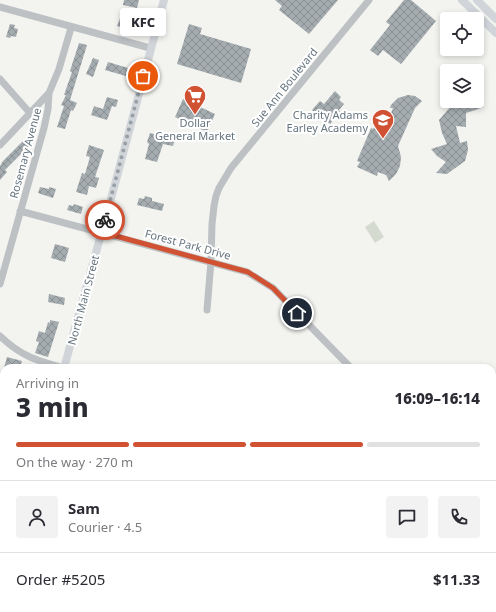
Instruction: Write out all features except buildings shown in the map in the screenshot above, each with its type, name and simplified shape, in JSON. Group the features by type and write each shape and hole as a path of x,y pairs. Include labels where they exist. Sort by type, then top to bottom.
{"main road":[{"name":"North Main Street","path":"64,364 164,0"},
{"path":"462,0 496,33"},
{"path":"477,0 496,19"}],"street":[{"name":"Sue Ann Boulevard","path":"207,310 214,206 216,196 224,178 369,0"},
{"path":"0,7 71,28 150,48"},
{"name":"Rosemary Avenue","path":"0,284 44,128 48,109 49,93 59,69 71,28"},
{"path":"0,79 30,114"},
{"path":"0,145 49,93"},
{"name":"Forest Park Drive","path":"20,211 248,272 273,288 347,364"},
{"path":"0,336 23,355 51,364"}],"shaded area":[{"path":"374,221 384,237 375,243 365,227"}],"way so far":[{"path":"105,220 143,76"}],"place":[{"name":"KFC","path":"143,76"},
{"name":"Dollar General Market","path":"195,116"},
{"name":"Charity Adams Earley Academy","path":"383,140"}],"route":[{"path":"105,220 101,232 248,272 273,288 297,313"}]}
